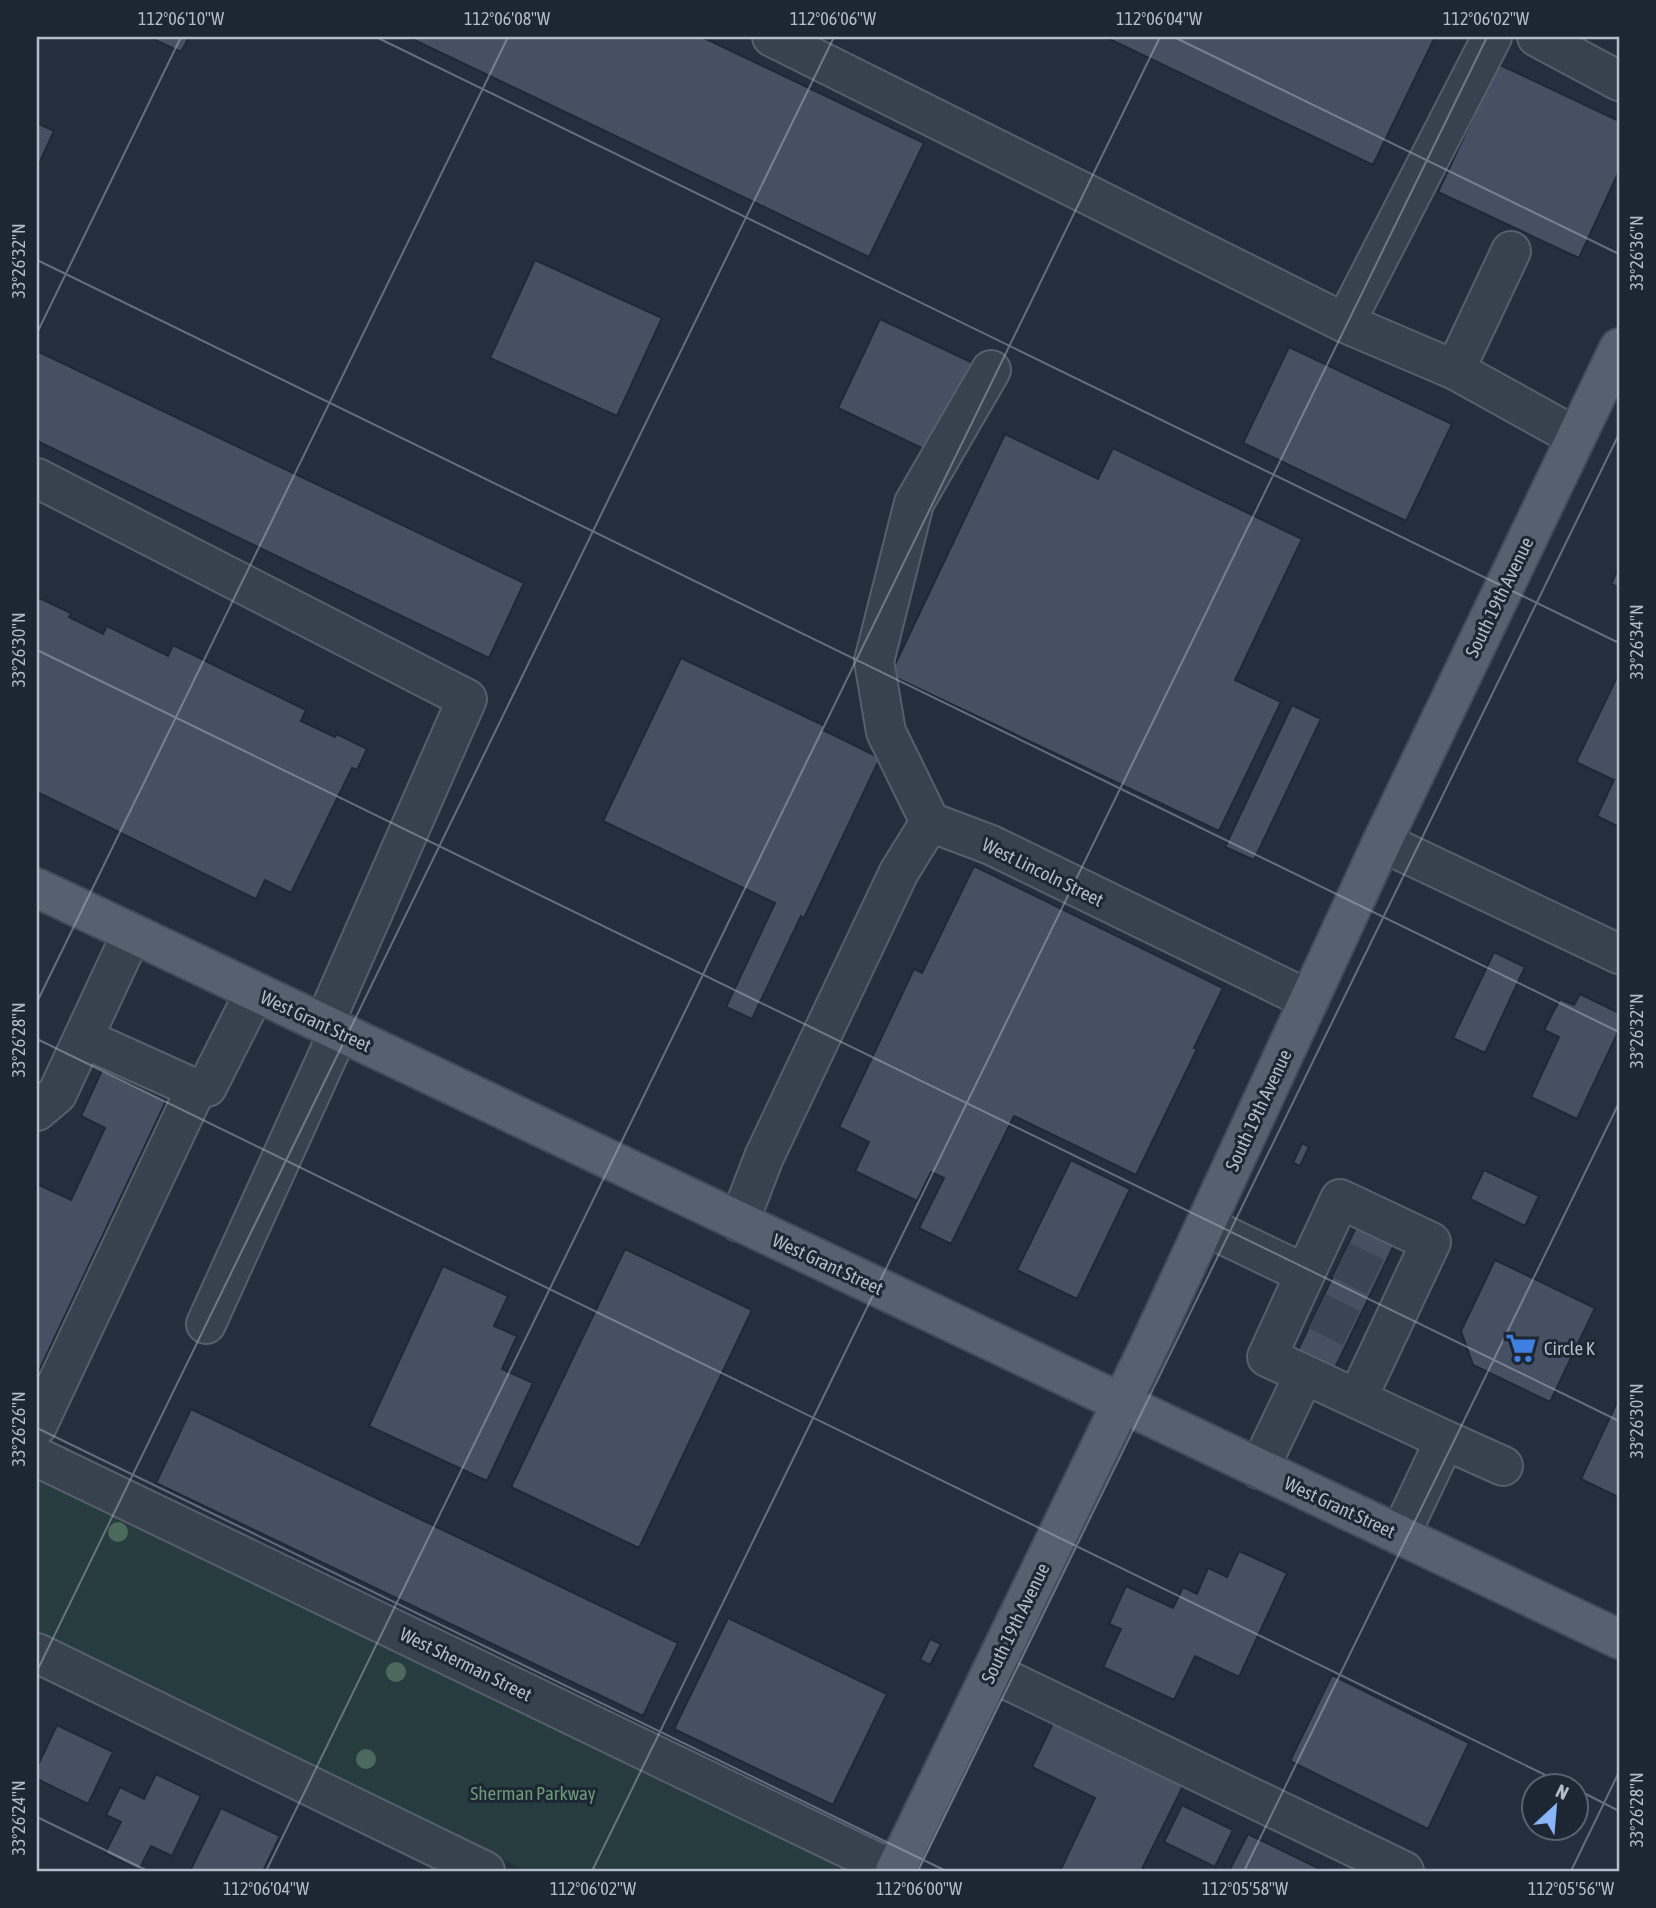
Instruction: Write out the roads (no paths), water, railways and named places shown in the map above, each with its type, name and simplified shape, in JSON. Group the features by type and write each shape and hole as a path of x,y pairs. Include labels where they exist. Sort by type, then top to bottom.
{"main road":[{"name":"South 19th Avenue","path":"895,1871 1121,1404 1382,842 1619,348"},
{"name":"West Grant Street","path":"37,888 1619,1639"}],"street":[{"path":"772,37 1345,323 1455,370 1576,437"},
{"path":"1345,323 1492,37"},
{"path":"1538,37 1619,81"},
{"path":"1455,370 1510,251"},
{"path":"739,1222 764,1157 893,885 930,822 886,732 874,661 914,503 991,370"},
{"path":"37,478 467,699 332,1028 206,1324"},
{"name":"West Lincoln Street","path":"930,822 990,845 1309,1000"},
{"path":"1382,842 1619,954"},
{"path":"37,1111 57,1094 132,933"},
{"path":"83,1038 196,1089 207,1087 255,992"},
{"path":"37,1426 196,1089"},
{"path":"1357,1399 1368,1337 1393,1285 1431,1242 1339,1199 1315,1278 1267,1357 1304,1375 1503,1466"},
{"path":"1205,1226 1315,1278"},
{"path":"1259,1469 1304,1375"},
{"path":"1400,1535 1446,1440"},
{"name":"West Sherman Street","path":"37,1457 895,1871"},
{"path":"37,1653 485,1871"},
{"path":"991,1672 1404,1871"}],"tunnel":[{"path":"1341,1260 1378,1278"},
{"path":"1317,1311 1353,1329"}],"place":[{"name":"Circle K","path":"1521,1348"}],"park label":[{"name":"Sherman Parkway","path":"533,1793"}]}
